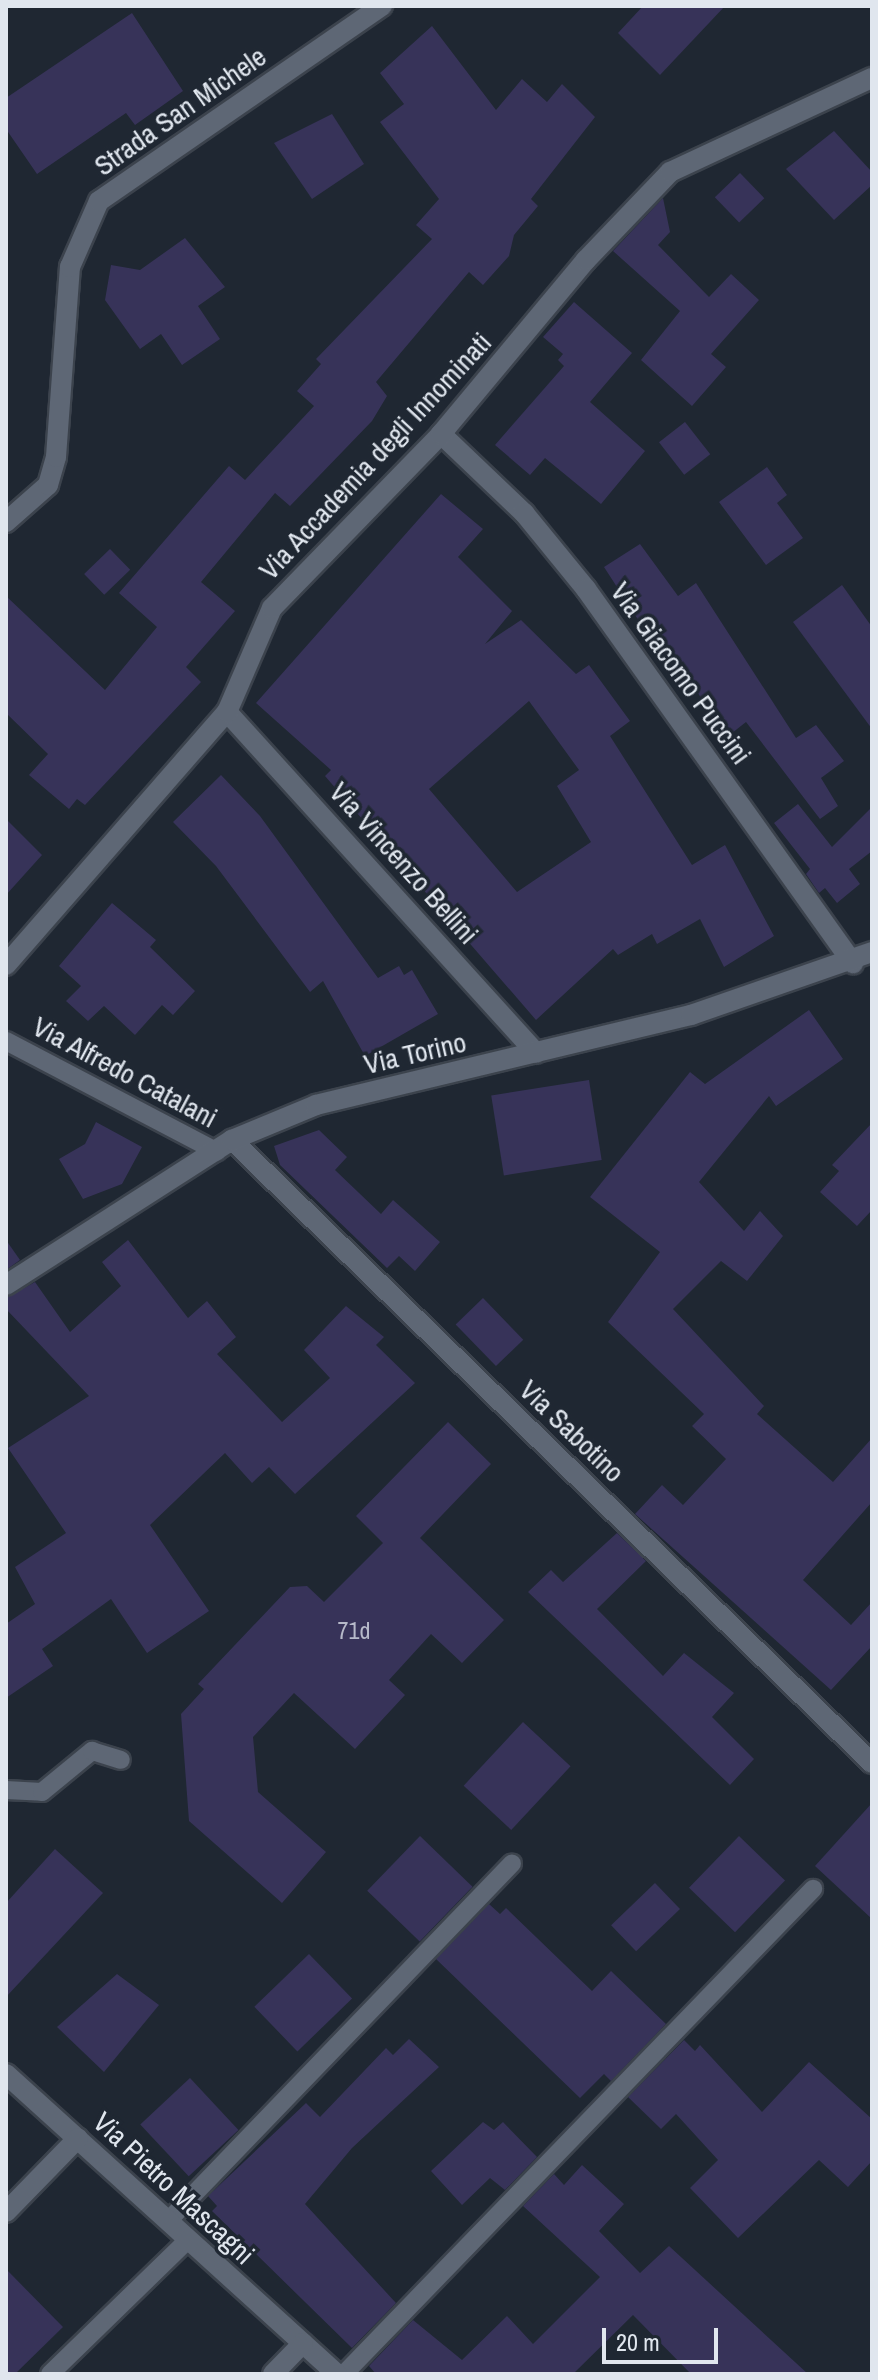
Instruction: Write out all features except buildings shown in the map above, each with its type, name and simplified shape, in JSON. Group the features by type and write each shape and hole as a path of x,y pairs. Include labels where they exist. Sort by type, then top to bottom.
{"street":[{"name":"Strada San Michele","path":"6,522 48,485 56,457 70,267 99,201 382,6"},
{"name":"Via Accademia degli Innominati","path":"6,965 227,712 272,608 441,434 586,260 670,172 872,78"},
{"name":"Via Giacomo Puccini","path":"441,434 524,513 586,589 853,963"},
{"name":"Via Vincenzo Bellini","path":"227,712 536,1053"},
{"name":"Via Torino","path":"6,1285 225,1146 316,1105 536,1053 853,963 872,952"},
{"name":"Via Sabotino","path":"225,1146 872,1763"},
{"name":"Via Pietro Mascagni","path":"6,2074 337,2374"},
{"path":"6,2212 78,2138"},
{"path":"273,2374 303,2343"}],"lane":[{"name":"Via Alfredo Catalani","path":"6,1041 225,1146"},
{"path":"6,1790 42,1792 92,1751 121,1760"},
{"path":"168,2221 512,1863"},
{"path":"344,2374 813,1889"},
{"path":"50,2374 188,2240"}]}
